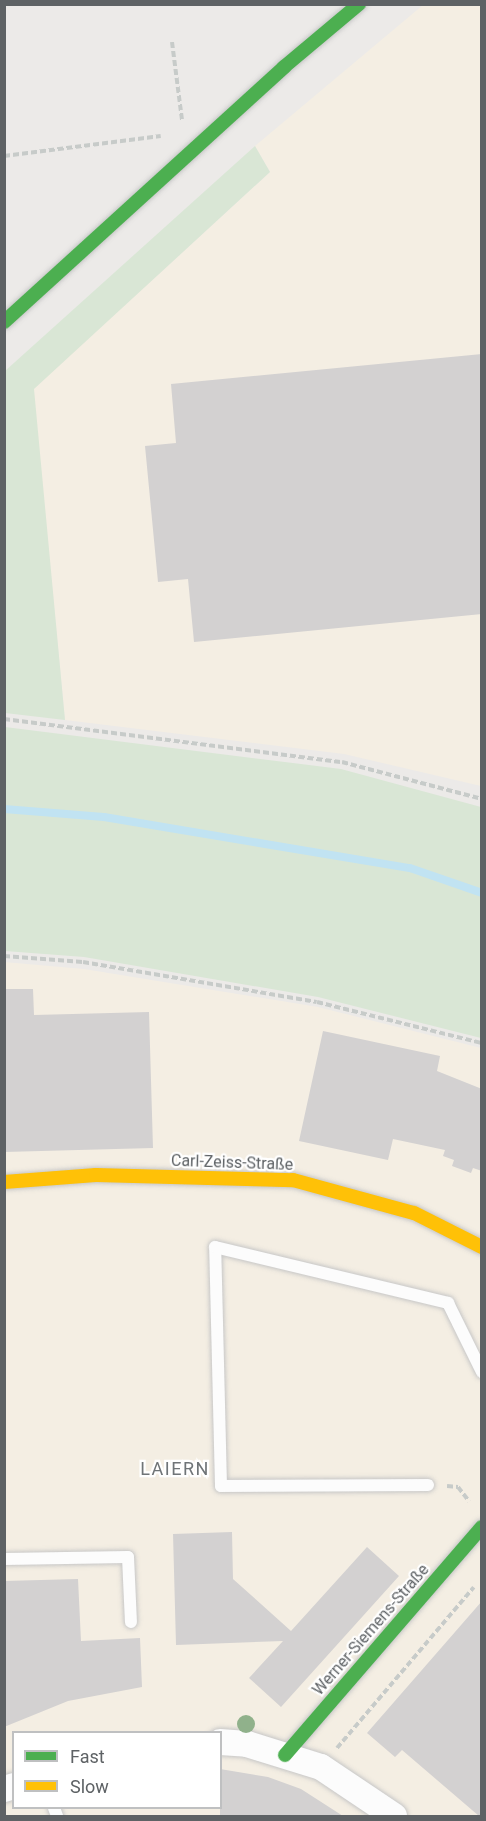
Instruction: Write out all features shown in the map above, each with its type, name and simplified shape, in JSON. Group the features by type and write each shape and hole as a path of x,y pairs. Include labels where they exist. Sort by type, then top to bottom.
{"street":[{"path":"4,322 284,67 359,4"},
{"name":"Carl-Zeiss-Straße","path":"4,1182 96,1175 293,1180 414,1214 482,1248"},
{"name":"Werner-Siemens-Straße","path":"285,1755 482,1527"},
{"path":"222,1742 248,1744 321,1767 394,1816"}],"lane":[{"path":"428,1485 221,1486 215,1247 448,1303 482,1372"},
{"path":"4,1559 128,1557 131,1622"}],"path":[{"path":"172,42 183,133"},
{"path":"4,156 173,134"},
{"path":"4,719 342,762 482,799"},
{"path":"4,956 83,962 317,1002 482,1043"},
{"path":"428,1485 458,1487 476,1510"},
{"path":"337,1749 478,1582"}],"shaded area":[{"path":"423,5 481,5 481,786 344,754 65,720 33,389 270,172 255,146"},
{"path":"4,962 84,969 318,1007 481,1048 481,1816 5,1816"}],"green space":[{"path":"255,146 270,172 34,389 65,720 5,713 5,371"},
{"path":"5,727 341,769 481,807 481,1038 318,997 84,957 5,951"}],"building":[{"path":"482,354 482,614 194,642 188,579 158,582 145,446 176,443 171,384"},
{"path":"4,989 33,989 34,1015 149,1012 153,1148 4,1152"},
{"path":"323,1031 440,1056 437,1071 482,1089 482,1171 473,1168 471,1173 452,1166 454,1160 443,1156 445,1150 393,1139 388,1160 299,1141"},
{"path":"232,1532 233,1579 291,1631 367,1547 399,1576 281,1707 249,1678 283,1641 176,1645 173,1534"},
{"path":"78,1579 81,1641 140,1638 142,1687 68,1701 4,1727 4,1581"},
{"path":"482,1601 482,1816 479,1816 402,1750 395,1757 367,1733"},
{"path":"222,1769 268,1777 301,1789 343,1816 220,1816"}],"waterway":[{"path":"4,809 104,817 410,868 482,893"}],"traffic: fast":[{"path":"4,322 284,67 359,4"},
{"path":"285,1755 482,1527"}],"traffic: slow":[{"path":"4,1182 96,1175 293,1180 414,1213 482,1247"}],"district":[{"name":"LAIERN","path":"175,1469"}]}
